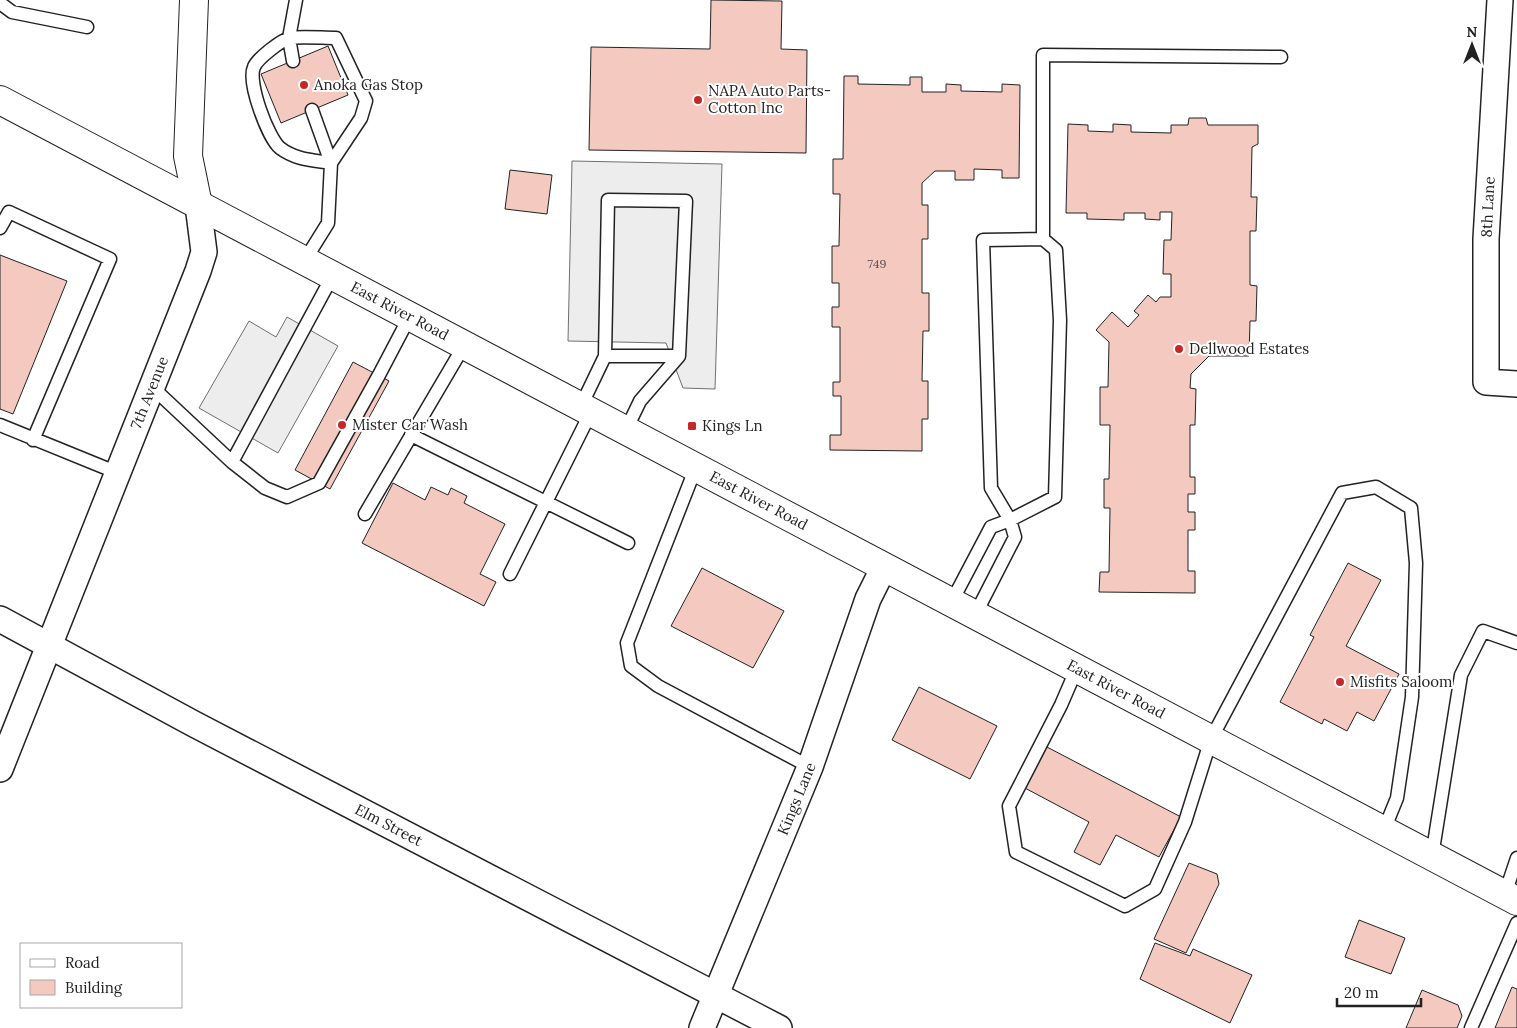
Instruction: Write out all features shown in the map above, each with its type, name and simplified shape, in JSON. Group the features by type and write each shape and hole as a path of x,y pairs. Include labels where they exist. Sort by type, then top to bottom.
{"main road":[{"name":"7th Avenue","path":"194,0 188,156 198,205"},
{"name":"East River Road","path":"0,100 1511,898"}],"street":[{"name":"8th Lane","path":"1500,0 1486,239 1486,382 1517,384"},
{"name":"7th Avenue","path":"0,769 204,252 198,205"},
{"name":"Kings Lane","path":"702,1028 810,767 868,600 884,567"},
{"name":"Elm Street","path":"0,619 194,724 779,1028"}],"lane":[{"path":"293,61 289,38 296,0"},
{"path":"0,3 12,12 87,27"},
{"path":"289,38 336,38 366,101 361,118 331,162 295,157 278,146 262,117 252,86 253,67 262,56 289,38"},
{"path":"1043,239 1043,55 1281,57"},
{"path":"305,260 328,223 331,162 312,110"},
{"path":"510,574 545,502 586,409 605,356 608,200 686,201 679,356 640,401 626,430"},
{"path":"0,228 9,212 110,259 33,440"},
{"path":"951,603 991,527 1010,520 1055,497 1060,320 1056,250 1043,239 983,240 991,488 1010,520 1016,538 975,615"},
{"path":"232,462 333,276"},
{"path":"152,387 232,462 265,488 287,497 319,483 410,316"},
{"path":"365,514 464,344"},
{"path":"605,356 679,356"},
{"path":"0,425 118,473"},
{"path":"411,435 628,543"},
{"path":"696,467 627,644 632,666 658,686 810,767"},
{"path":"1077,668 1061,705 1009,806 1016,852 1125,906 1155,889 1185,822 1210,739 1342,492 1376,488 1410,508 1416,563 1412,697 1398,798 1384,830"},
{"path":"1432,856 1461,675 1483,631 1517,643"},
{"path":"1511,898 1517,858"},
{"path":"1471,1028 1517,923"}],"shaded area":[{"path":"572,161 722,164 715,389 683,388 666,343 568,341"},
{"path":"287,317 338,346 278,453 199,408 249,321 276,337"}],"building":[{"name":"NAPA Auto Parts- Cotton Inc","path":"711,0 782,1 781,49 807,50 806,153 589,150 591,47 710,49"},
{"name":"Anoka Gas Stop","path":"328,46 348,95 281,123 261,74"},
{"path":"844,76 858,76 858,84 910,85 910,77 922,77 922,92 946,92 946,84 961,85 961,91 1002,92 1002,84 1020,85 1019,178 1002,178 1002,170 974,169 974,180 955,180 955,171 935,171 922,183 922,205 928,205 928,239 922,239 922,293 929,293 929,331 923,331 922,381 928,381 928,419 922,419 922,451 830,450 830,435 841,435 841,396 833,396 833,382 840,382 840,327 832,327 832,307 839,307 839,283 832,283 832,246 839,246 840,194 833,194 833,159 843,159"},
{"name":"Dellwood Estates","path":"1189,118 1206,118 1208,125 1258,125 1258,144 1252,147 1251,197 1257,197 1256,231 1250,231 1250,285 1257,286 1256,321 1250,321 1249,356 1209,356 1191,374 1190,388 1196,389 1195,425 1190,425 1190,477 1195,477 1195,494 1188,494 1188,512 1195,512 1195,530 1188,530 1188,571 1195,571 1195,593 1099,592 1100,572 1109,572 1110,508 1104,508 1104,479 1109,479 1110,425 1100,425 1100,387 1108,387 1109,342 1096,330 1112,312 1128,327 1139,315 1134,311 1148,295 1156,302 1160,297 1171,297 1171,274 1163,274 1164,240 1171,240 1172,212 1160,212 1160,220 1145,219 1145,213 1124,213 1124,220 1087,219 1087,213 1066,213 1068,124 1088,125 1088,131 1113,132 1113,124 1131,125 1131,132 1171,133 1171,125 1188,125"},
{"path":"510,170 552,175 547,214 505,209"},
{"path":"0,255 67,281 13,414 0,409"},
{"name":"Mister Car Wash","path":"353,362 389,381 330,489 295,470"},
{"path":"393,483 425,500 431,487 448,495 451,488 467,496 464,503 505,524 480,574 496,582 484,606 362,543"},
{"path":"1348,563 1381,580 1346,646 1399,674 1374,721 1357,712 1347,731 1324,719 1322,724 1280,702 1314,637 1310,635"},
{"path":"702,568 784,611 753,668 671,626"},
{"path":"919,687 997,726 970,779 892,740"},
{"path":"1045,746 1181,817 1159,857 1116,835 1100,865 1074,852 1089,822 1023,787"},
{"path":"1189,863 1217,874 1219,884 1186,953 1154,939"},
{"path":"1359,920 1405,938 1391,974 1345,957"},
{"path":"1155,943 1190,956 1193,949 1252,975 1230,1023 1140,979"},
{"path":"1512,987 1517,989 1517,1028 1495,1028"},
{"path":"1422,990 1458,1005 1462,1016 1457,1028 1406,1028"}],"place":[{"name":"Anoka Gas Stop","path":"304,85"},
{"name":"NAPA Auto Parts- Cotton Inc","path":"698,100"},
{"name":"Dellwood Estates","path":"1179,349"},
{"name":"Mister Car Wash","path":"342,425"},
{"name":"Kings Ln","path":"692,426"},
{"name":"Misfits Saloom","path":"1340,682"}]}
